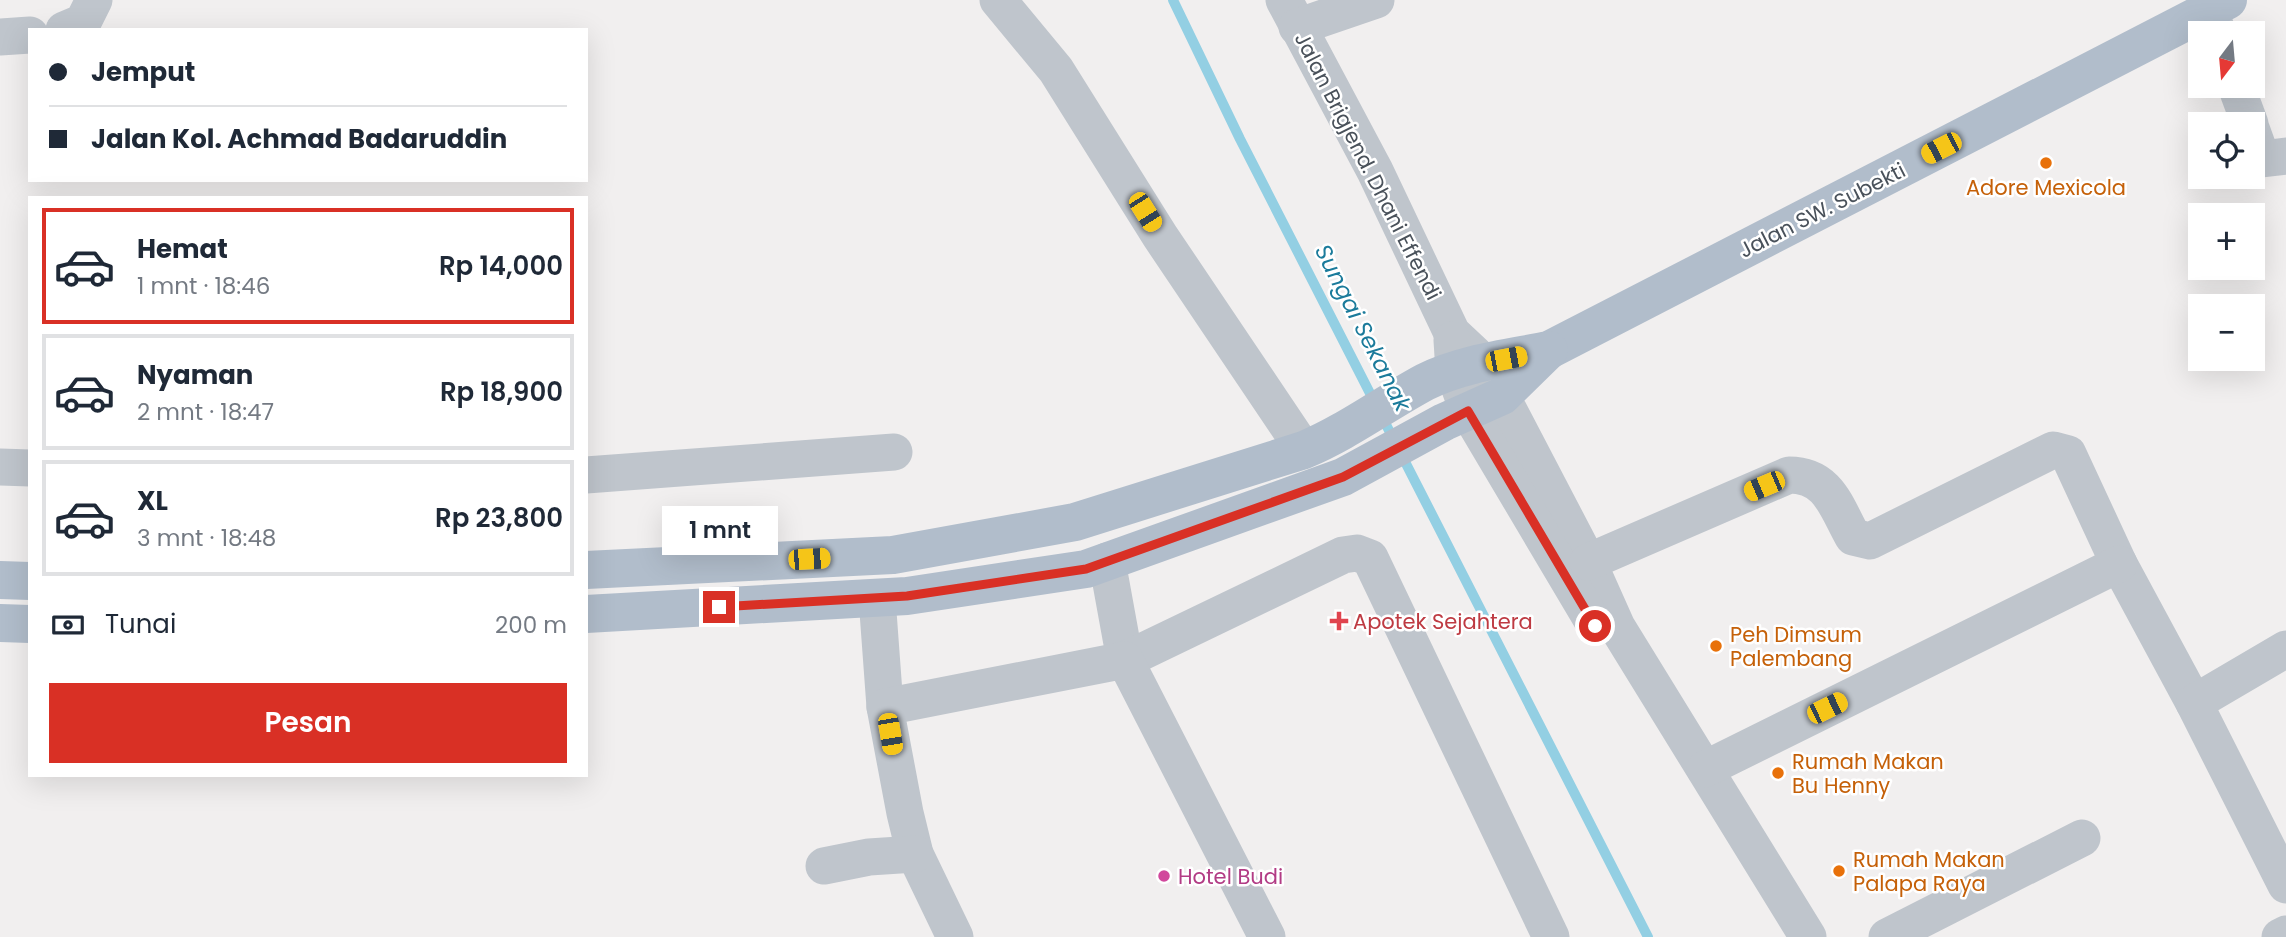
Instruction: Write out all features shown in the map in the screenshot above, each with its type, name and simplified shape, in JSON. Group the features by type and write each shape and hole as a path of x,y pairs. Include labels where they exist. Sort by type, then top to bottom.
{"main road":[{"name":"Jalan SW. Subekti","path":"588,570 893,555 1075,522 1318,444 1455,372 1549,350 2218,14"},
{"path":"588,614 877,598 1096,565 1343,477 1471,410 1549,350"},
{"path":"0,580 28,581"},
{"path":"0,623 28,624"}],"street":[{"path":"69,28 83,22 94,0"},
{"path":"998,0 1056,71 1160,236 1318,444"},
{"path":"1291,14 1376,0"},
{"name":"Jalan Brigjend. Dhani Effendi","path":"1291,14 1375,171 1452,332 1455,372"},
{"path":"2265,159 2286,156"},
{"path":"1455,372 1471,410 1779,937"},
{"path":"1471,410 1588,562 1617,626 1808,937"},
{"path":"1588,562 1789,475 1807,475 1822,483 1853,537 1870,541 2053,450 2068,454 2119,564 2194,703 2286,884"},
{"path":"588,475 894,453"},
{"path":"0,467 28,468"},
{"path":"885,707 1125,660 1343,555 1357,553 1370,558 1551,937"},
{"path":"1705,769 2119,564"},
{"path":"1096,565 1125,660 1267,937"},
{"path":"877,598 885,707 915,854 954,937"},
{"path":"2194,703 2286,649"},
{"path":"1887,937 2082,838"},
{"path":"824,866 869,857 915,854"},
{"path":"2280,937 2286,934"}],"waterway":[{"name":"Sungai Sekanak","path":"1173,0 1240,139 1648,937"}],"place":[{"name":"Adore Mexicola","path":"2046,163"},
{"name":"Apotek Sejahtera","path":"1339,621"},
{"name":"Peh Dimsum Palembang","path":"1716,646"},
{"name":"Rumah Makan Bu Henny","path":"1778,773"},
{"name":"Rumah Makan Palapa Raya","path":"1839,871"},
{"name":"Hotel Budi","path":"1164,876"}],"route":[{"path":"719,607 907,596 1086,569 1343,477 1468,411 1595,626"}]}
